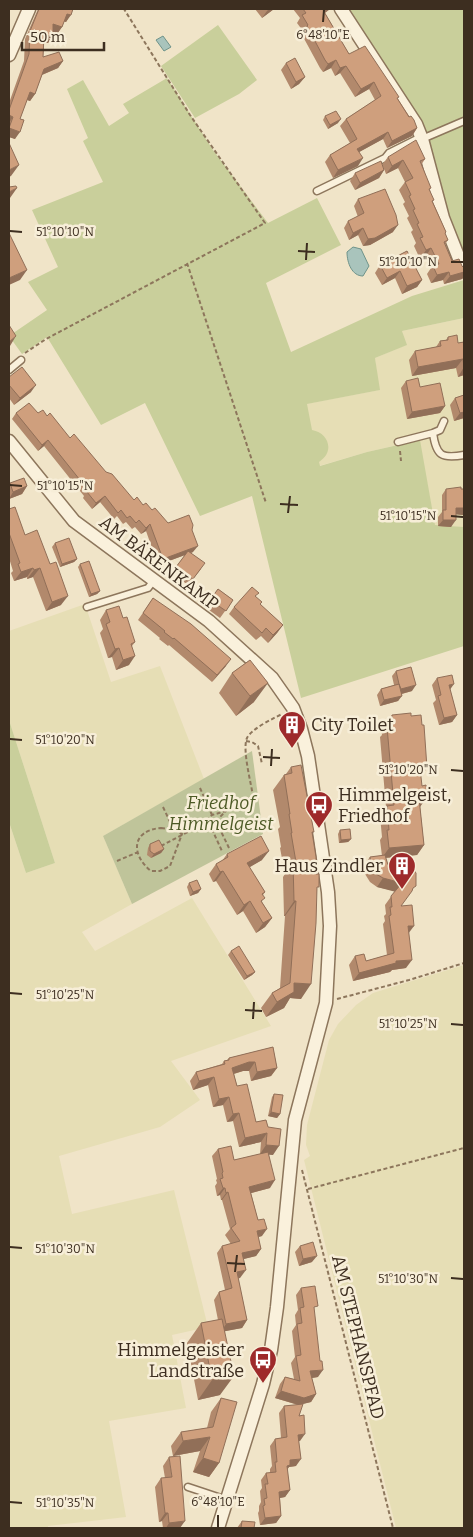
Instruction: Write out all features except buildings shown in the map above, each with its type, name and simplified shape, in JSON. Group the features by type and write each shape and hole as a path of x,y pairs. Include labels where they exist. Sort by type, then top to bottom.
{"street":[{"path":"9,55 29,9"},
{"path":"341,9 413,119 422,138 443,218 464,271"},
{"name":"AM BÄRENKAMP","path":"9,441 74,521 216,627 272,678 293,708"},
{"path":"218,1528 271,1350 277,1307 295,1120 326,1003 330,926 327,880 308,756 293,708"}],"lane":[{"path":"317,191 385,158 389,153 464,121"},
{"path":"9,370 22,360"},
{"path":"398,442 434,434 440,430 444,421"},
{"path":"434,434 435,448 440,453 449,457 464,455"},
{"path":"88,607 148,588 154,580"},
{"path":"188,1487 227,1500"}],"path":[{"path":"22,360 25,354 46,339 265,223 190,115 124,9"},
{"path":"187,263 266,503"},
{"path":"158,848 202,824 216,821 226,811 253,796 246,741 251,732 293,708"},
{"path":"246,741 258,746 262,764"},
{"path":"200,788 212,814"},
{"path":"163,806 174,830"},
{"path":"202,824 212,814 226,811"},
{"path":"216,821 228,848"},
{"path":"209,823 222,851"},
{"path":"161,828 174,830 182,834 172,863 160,871 151,871 138,852 139,836 148,830 161,828"},
{"path":"117,861 138,852"},
{"path":"326,1003 464,963"},
{"path":"308,1188 464,1148"},
{"name":"AM STEPHANSPFAD","path":"291,1155 304,1174 308,1188 393,1528"}],"shaded area":[{"path":"464,318 464,527 435,526 419,440 319,466 306,404 379,390 375,358 406,345 402,331"},
{"path":"85,604 111,682 160,666 204,779 103,836 132,904 82,932 95,951 192,898 271,1026 171,1061 200,1100 160,1127 59,1156 72,1214 174,1190 208,1327 172,1335 186,1408 109,1421 126,1517 48,1526 48,1528 9,1528 9,822 26,873 55,863 9,720 9,631"},
{"path":"464,965 464,1528 396,1528 304,1160 310,1156 306,1145 307,1125 329,1040 338,1024 356,1005 373,993"}],"green space":[{"path":"347,9 464,9 464,269 424,140"},
{"path":"218,25 257,80 239,94 195,118 161,66"},
{"path":"167,78 213,150 268,223 317,198 341,245 266,283 291,352 412,296 464,280 464,318 402,331 407,345 375,358 380,390 307,404 312,430 323,435 328,443 327,453 319,462 320,466 367,452 420,440 435,525 464,527 464,646 301,698 252,496 200,516 145,403 101,425 47,337 22,354 9,336 47,310 28,282 58,267 32,210 103,182 83,141 88,138 67,89 83,80 109,126 129,113 123,104"},
{"path":"9,720 55,863 26,873 9,822"},
{"name":"Friedhof Himmelgeist","path":"252,751 263,834 132,904 103,836"}],"water":[{"path":"163,36 171,47 164,51 156,40"},
{"path":"353,247 361,249 369,266 363,276 356,274 349,264 347,252"}],"place":[{"name":"City Toilet","path":"292,749"},
{"name":"Himmelgeist, Friedhof","path":"319,829"},
{"name":"Haus Zindler","path":"402,890"},
{"name":"Himmelgeister Landstraße","path":"263,1384"}]}
